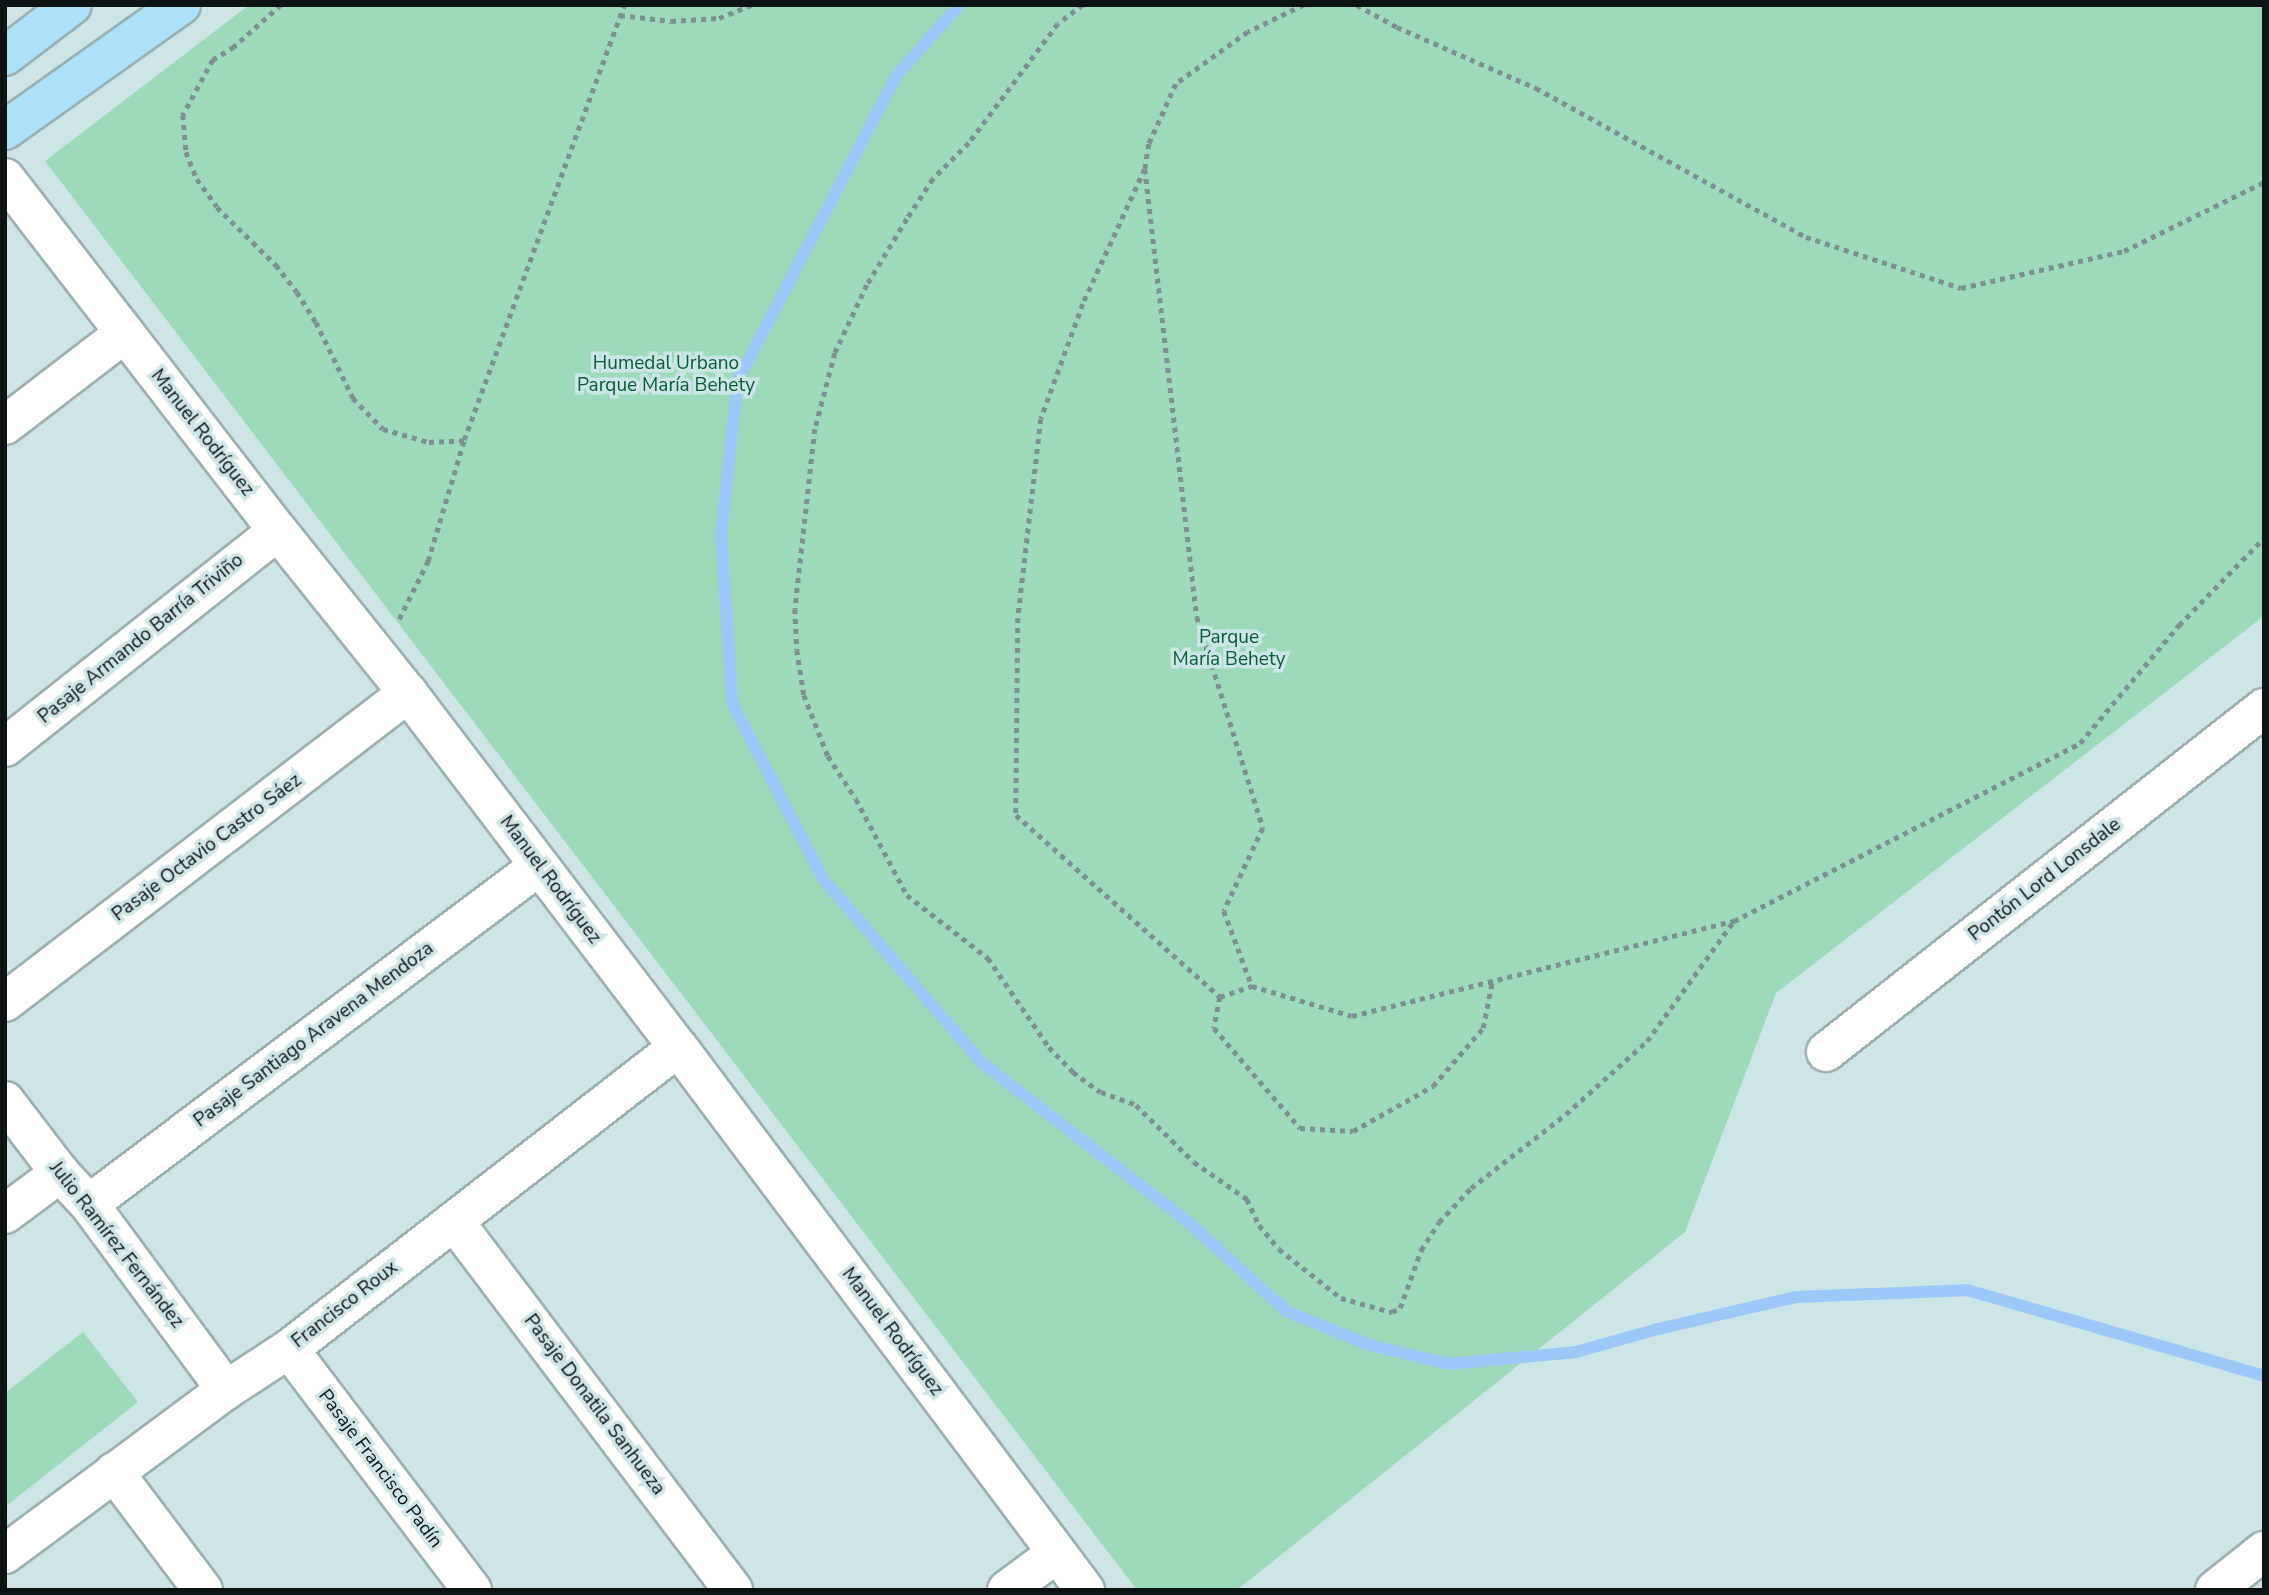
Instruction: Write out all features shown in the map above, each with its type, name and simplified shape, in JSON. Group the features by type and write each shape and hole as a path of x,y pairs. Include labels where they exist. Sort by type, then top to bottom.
{"main road":[{"path":"5,56 72,5"},
{"path":"5,130 181,5"}],"street":[{"name":"Manuel Rodríguez","path":"5,178 278,531 408,693 678,1047 1085,1590"},
{"path":"5,425 125,333"},
{"name":"Pasaje Armando Barría Triviño","path":"5,747 278,531"},
{"name":"Pasaje Octavio Castro Sáez","path":"5,1002 408,693"},
{"name":"Pontón Lord Lonsdale","path":"1826,1052 2264,708"},
{"name":"Pasaje Santiago Aravena Mendoza","path":"89,1204 538,866"},
{"name":"Francisco Roux","path":"5,1554 226,1390 289,1349 678,1047"},
{"name":"Julio Ramírez Fernández","path":"5,1101 60,1173 89,1204 226,1390"},
{"path":"5,1214 60,1173"},
{"name":"Pasaje Donatila Sanhueza","path":"454,1221 733,1590"},
{"name":"Pasaje Francisco Padín","path":"289,1349 472,1590"},
{"path":"114,1472 203,1590"},
{"path":"2216,1590 2264,1552"},
{"path":"1007,1590 1057,1553"}],"path":[{"path":"281,5 234,47 213,60 183,115 189,161 197,179 218,207 276,265 297,292 316,322 353,398 360,406 383,429 429,442 464,440"},
{"path":"381,658 428,561 464,440 624,5"},
{"path":"620,15 671,21 719,18 751,5"},
{"path":"1083,5 1058,24 969,143 933,179 907,219 867,285 835,354 815,429 795,609 797,650 804,695 828,756 856,799 907,895 988,958 1049,1047 1073,1072 1101,1092 1136,1105 1194,1162 1247,1199 1259,1225 1279,1249 1341,1298 1392,1312 1401,1308 1420,1250 1439,1222 1471,1188 1566,1114 1647,1041 1734,921"},
{"path":"1220,997 1016,816 1018,618 1041,419 1083,304 1145,169 1149,144 1176,84 1248,32 1304,5"},
{"path":"1357,5 1397,27 1536,88 1806,237 1961,288 2124,251 2264,182"},
{"path":"1145,169 1197,617 1263,828 1224,911 1252,986"},
{"path":"1220,997 1252,986 1352,1016 1734,921 2080,743 2179,625 2264,538"},
{"path":"1220,997 1214,1028 1300,1128 1353,1131 1433,1086 1483,1028 1492,982"}],"green space":[{"name":"Parque María Behety","path":"249,5 2264,5 2264,616 1776,993 1685,1232 1237,1590 1137,1590 45,161"},
{"path":"83,1332 138,1402 6,1506 5,1393"}],"waterway":[{"path":"959,5 896,76 737,381 721,536 732,703 823,879 982,1063 1188,1222 1286,1311 1369,1345 1449,1364 1576,1352 1658,1329 1796,1297 1967,1290 2264,1376"}],"park label":[{"name":"Humedal Urbano Parque María Behety","path":"666,375"}]}
